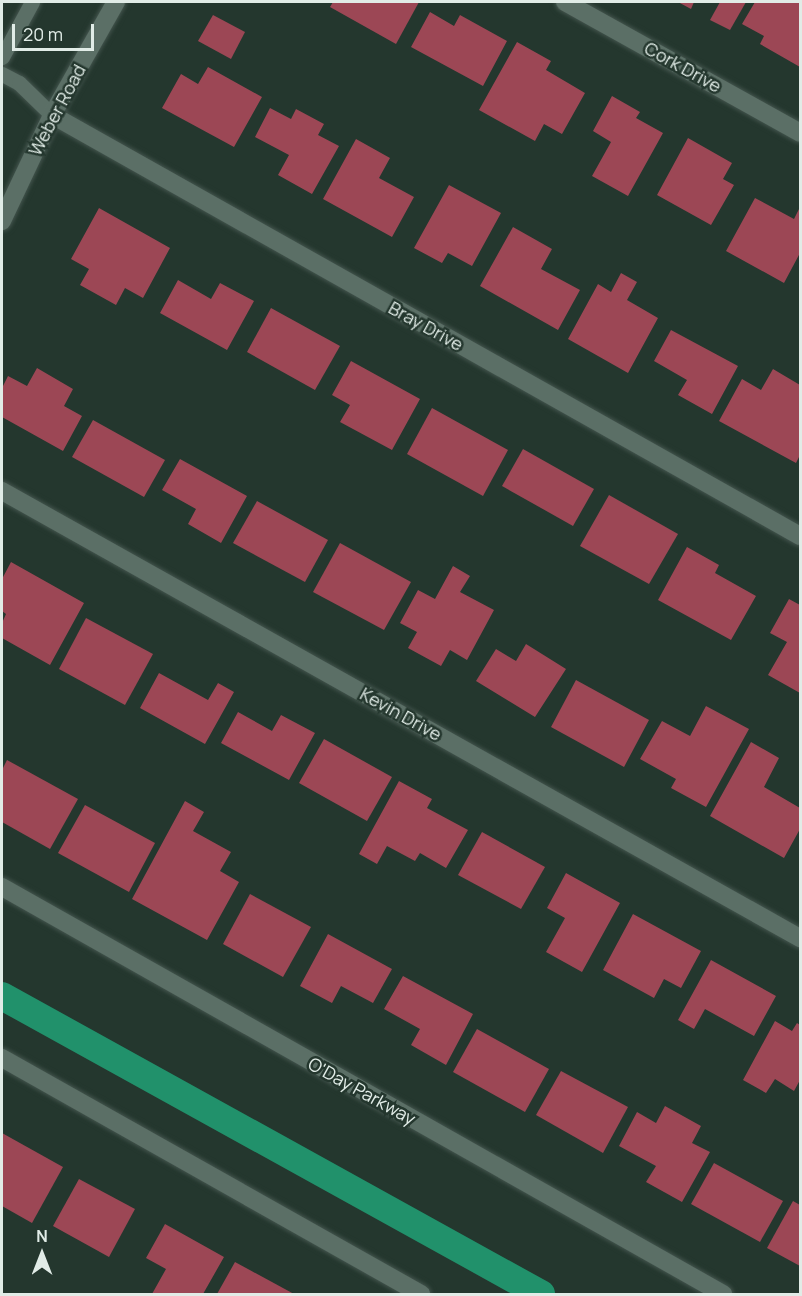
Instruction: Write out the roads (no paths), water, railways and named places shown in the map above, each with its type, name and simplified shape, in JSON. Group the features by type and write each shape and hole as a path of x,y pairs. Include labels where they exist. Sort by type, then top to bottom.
{"street":[{"name":"Weber Road","path":"2,221 52,115 116,2"},
{"name":"Cork Drive","path":"566,2 801,133"},
{"name":"Bray Drive","path":"52,115 801,536"},
{"name":"Kevin Drive","path":"2,491 801,938"},
{"name":"O'Day Parkway","path":"2,887 723,1294"},
{"path":"2,1058 421,1294"}],"lane":[{"path":"2,57 32,2"},
{"path":"2,74 19,83 52,115"}],"waterway":[{"path":"2,996 541,1294"}]}
